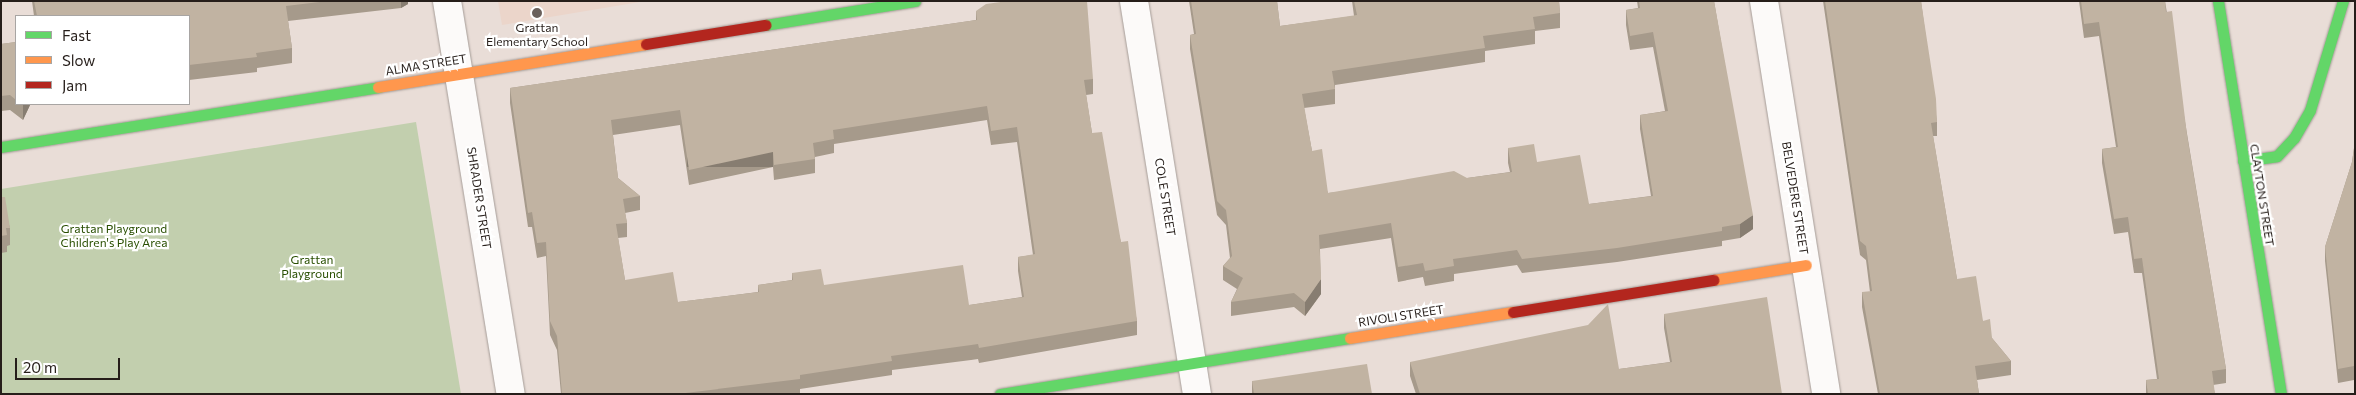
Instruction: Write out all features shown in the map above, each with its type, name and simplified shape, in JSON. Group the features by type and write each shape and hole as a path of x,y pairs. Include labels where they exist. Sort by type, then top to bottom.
{"street":[{"name":"SHRADER STREET","path":"447,1 511,394"},
{"name":"ALMA STREET","path":"1,147 914,1"},
{"name":"COLE STREET","path":"1134,1 1197,394"},
{"name":"BELVEDERE STREET","path":"1764,1 1826,394"},
{"name":"CLAYTON STREET","path":"2218,1 2281,394"},
{"path":"2243,161 2277,156 2294,138 2310,110 2343,1"},
{"name":"RIVOLI STREET","path":"1000,394 1806,265"}],"shaded area":[{"name":"Grattan Elementary School","path":"498,1 646,1 502,25"}],"green space":[{"name":"Grattan Playground","path":"416,122 461,394 1,394 1,189"}],"building":[{"path":"34,1 328,1 286,6 292,48 256,53 257,57 190,65 190,15 37,15"},
{"path":"1008,1 1087,1 1093,79 1084,80 1092,133 1102,132 1121,242 1128,241 1137,321 979,348 978,344 891,356 892,361 800,375 800,379 677,394 562,394 557,336 550,321 546,242 537,243 532,212 528,213 510,88 977,20 976,11 986,4","holes":["987,106 991,131 1017,127 1035,254 1018,257 1024,297 969,305 963,265 824,285 821,269 792,273 793,280 758,285 759,292 678,302 673,272 625,280 616,224 627,223 623,199 640,196 618,178 611,120 680,110 689,170 773,152 774,165 815,159 813,143 834,139 833,130"]},
{"path":"1191,1 1277,1 1280,26 1357,15 1354,1 1559,1 1560,13 1533,17 1535,29 1483,36 1485,48 1332,71 1335,89 1302,94 1312,151 1322,149 1328,193 1454,171 1467,178 1512,172 1508,148 1534,144 1537,162 1580,155 1589,204 1653,196 1640,115 1668,111 1653,32 1630,36 1626,10 1640,8 1639,1 1714,1 1753,215 1740,224 1722,227 1722,231 1617,248 1522,259 1517,250 1453,259 1454,266 1425,271 1423,263 1398,267 1391,223 1319,235 1321,279 1305,302 1294,293 1231,302 1243,278 1223,266 1232,256 1226,210 1217,201 1190,35 1196,34"},
{"path":"1825,1 1921,1 1936,99 1937,122 1931,123 1957,279 1976,276 1983,321 1990,319 1992,338 2011,361 1975,366 1979,394 1880,394 1862,292 1872,291 1866,246 1860,241"},
{"path":"2081,1 2165,1 2166,12 2172,11 2187,135 2226,369 2212,371 2215,394 2148,394 2146,380 2159,379 2142,258 2134,259 2128,217 2114,219 2102,149 2118,147 2099,22 2084,24"},
{"path":"15,42 15,99 10,95 1,96 1,44"},
{"path":"2355,141 2355,370 2354,366 2338,369 2325,247 2352,162"},
{"path":"1,197 5,197 10,228 6,228 7,235 1,236"},
{"path":"1767,297 1782,394 1420,394 1410,362 1588,325 1608,304 1619,369 1672,362 1664,314"},
{"path":"1367,364 1372,394 1254,394 1252,381"}],"traffic: fast":[{"path":"765,25 915,1"},
{"path":"2218,1 2281,394"},
{"path":"2243,161 2277,156 2294,138 2310,110 2343,1"},
{"path":"1,147 378,87"},
{"path":"1000,394 1350,338"}],"traffic: slow":[{"path":"378,87 646,44"},
{"path":"1713,280 1806,265"},
{"path":"1350,338 1513,312"}],"traffic: jam":[{"path":"646,44 765,25"},
{"path":"1513,312 1713,280"}],"place":[{"name":"Grattan Elementary School","path":"537,13"}],"park label":[{"name":"Grattan Playground Children's Play Area","path":"114,236"}]}
